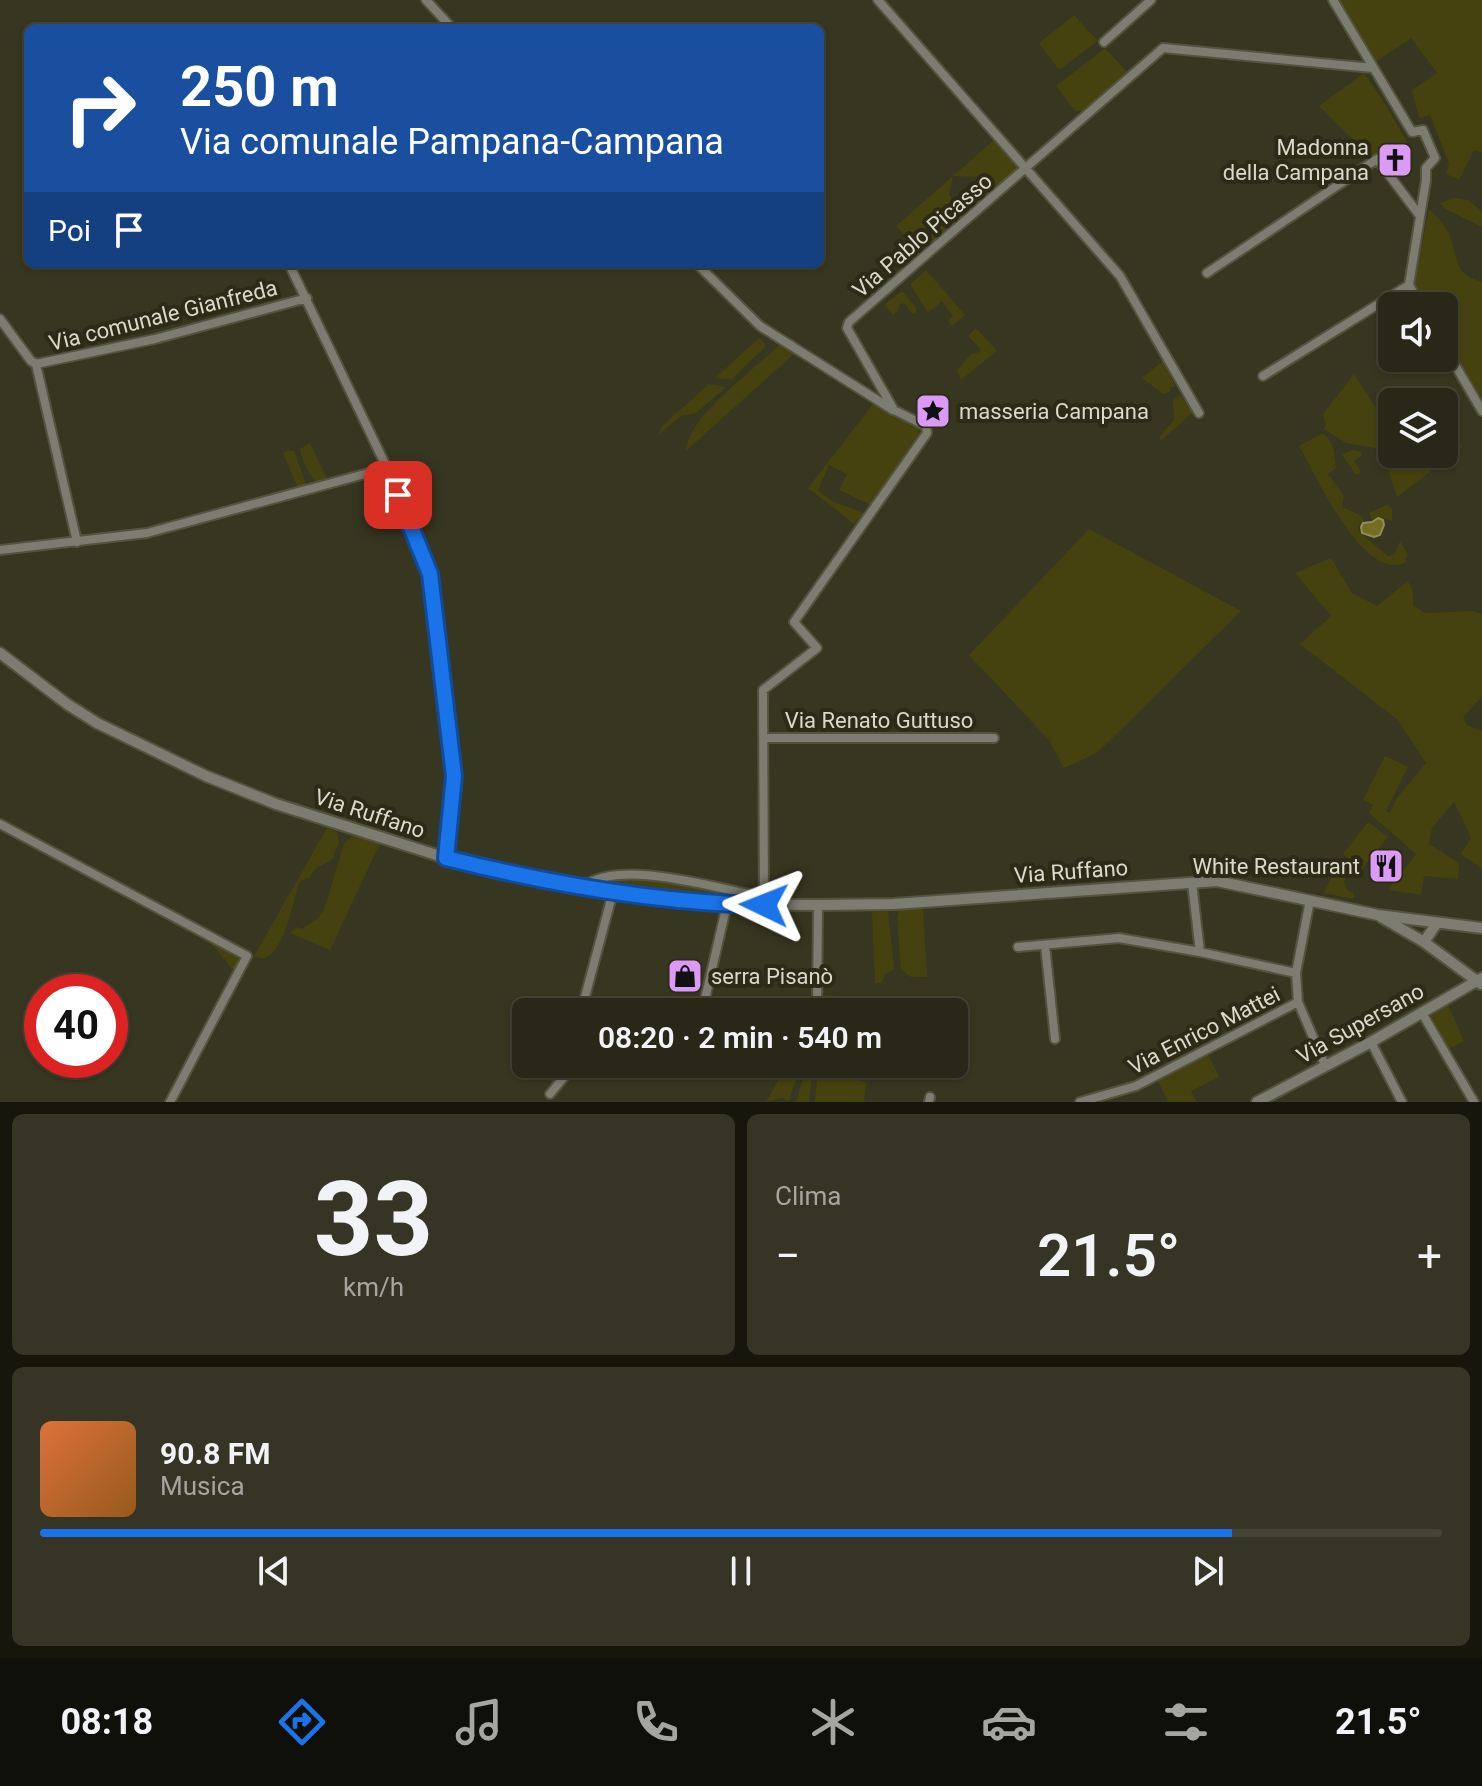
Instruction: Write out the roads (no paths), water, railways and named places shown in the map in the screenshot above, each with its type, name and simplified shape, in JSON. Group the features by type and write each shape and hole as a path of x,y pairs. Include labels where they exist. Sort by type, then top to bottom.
{"street":[{"path":"426,0 448,24"},
{"path":"878,0 1120,276 1199,413"},
{"path":"1104,42 1151,0"},
{"path":"1333,0 1412,132 1423,130 1435,158 1426,168 1409,285 1413,292"},
{"name":"Via Pablo Picasso","path":"764,905 763,690 817,648 794,622 927,433 926,426 894,410 847,328 849,322 1163,48 1373,68"},
{"path":"1207,273 1377,159 1420,216"},
{"path":"291,268 387,468 430,574 454,776 446,858"},
{"path":"701,268 760,326 894,410"},
{"path":"1263,376 1409,285"},
{"name":"Via comunale Gianfreda","path":"0,319 36,364 155,339 307,298"},
{"path":"36,364 77,542"},
{"path":"1458,370 1482,411"},
{"path":"0,550 147,533 387,468"},
{"name":"Via Ruffano","path":"0,653 97,723 206,776 276,804 446,858 583,887 727,904 818,905 894,904 1217,881 1378,915 1482,928"},
{"name":"Via Renato Guttuso","path":"764,738 994,738"},
{"path":"0,824 247,956 170,1102"},
{"name":"Via Ruffano","path":"583,887 590,881 613,875 637,873 749,894 764,905"},
{"path":"1192,883 1200,952"},
{"path":"585,998 613,892"},
{"path":"1310,900 1296,973 1298,1002 1325,1065"},
{"path":"705,998 727,904"},
{"path":"817,998 818,905"},
{"name":"Via Ruffano","path":"1378,915 1481,981"},
{"path":"1424,942 1437,923"},
{"path":"1018,947 1119,938 1296,973"},
{"path":"1045,945 1055,1039"},
{"name":"Via Supersano","path":"1257,1102 1481,981"},
{"name":"Via Enrico Mattei","path":"1080,1102 1136,1086 1298,1002"},
{"path":"1422,1013 1474,1102"},
{"path":"1371,1042 1402,1102"},
{"path":"550,1094 563,1078"}],"place":[{"name":"Madonna della Campana","path":"1395,160"},
{"name":"masseria Campana","path":"933,411"},
{"name":"White Restaurant","path":"1386,866"},
{"name":"serra Pisanò","path":"685,976"}]}
